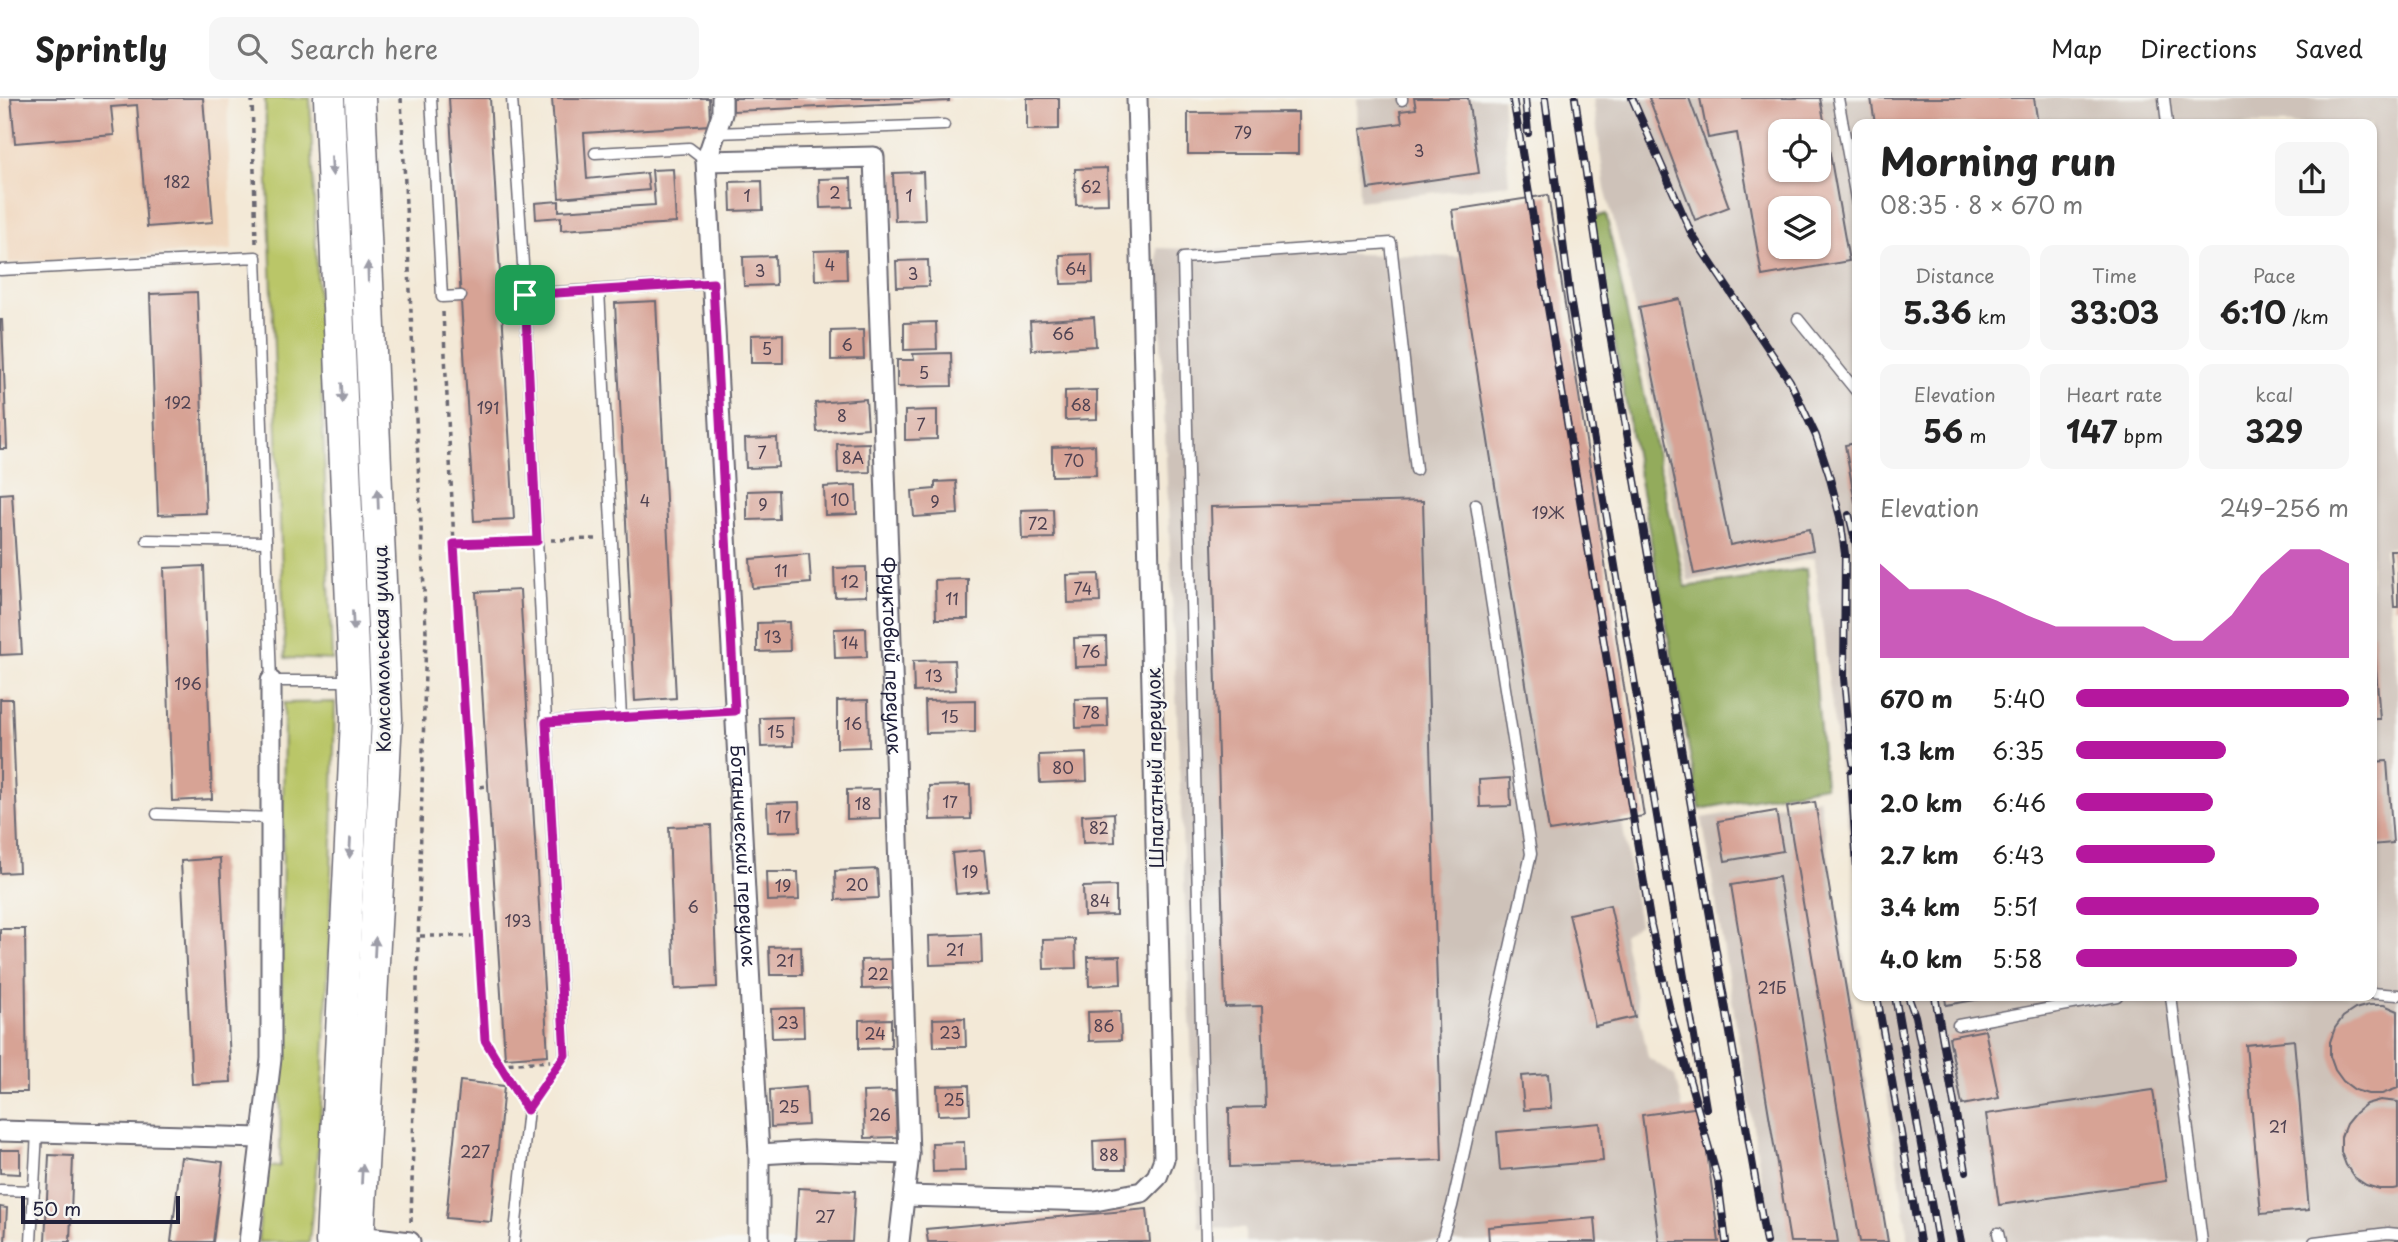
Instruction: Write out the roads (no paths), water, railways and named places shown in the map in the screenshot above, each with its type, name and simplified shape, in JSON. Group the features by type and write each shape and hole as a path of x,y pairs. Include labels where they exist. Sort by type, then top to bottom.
{"main road":[{"name":"Комсомольская улица","path":"329,98 356,719 350,1240"},
{"name":"Комсомольская улица","path":"350,1240 387,719 360,98"}],"street":[{"name":"Ботанический переулок","path":"722,98 722,114 706,161 759,1154 759,1242"},
{"name":"Шпагатный переулок","path":"905,1196 1095,1201 1142,1192 1157,1177 1164,1159 1138,98"},
{"name":"Фруктовый переулок","path":"706,161 874,157 909,1154 899,1242"},
{"path":"249,1242 271,1059 271,681"},
{"path":"0,1131 261,1138"},
{"path":"759,1154 812,1151 909,1154"},
{"path":"350,1240 410,1242"}],"lane":[{"path":"431,98 442,297 461,296"},
{"path":"512,98 565,1055"},
{"path":"1838,98 1852,176"},
{"path":"2164,98 2166,119"},
{"path":"716,133 944,125"},
{"path":"595,153 690,148 706,161"},
{"path":"1206,1242 1183,258 1391,243 1416,470"},
{"path":"0,270 256,257 271,681 355,681"},
{"path":"501,295 713,283"},
{"path":"599,290 621,717"},
{"path":"1798,319 1852,386"},
{"path":"1441,1242 1452,1206 1531,854 1476,504"},
{"path":"147,540 266,542"},
{"path":"546,722 735,711"},
{"path":"157,814 271,818"},
{"path":"2377,993 2398,995"},
{"path":"1958,1025 2090,1001"},
{"path":"2172,1001 2203,1242"},
{"path":"514,1242 527,1110"},
{"path":"31,1242 37,1132"},
{"path":"0,1190 34,1191"},
{"path":"2314,1242 2398,1234"}],"railway":[{"path":"1513,98 1651,925 1671,1015 1718,1180 1726,1242"},
{"path":"1525,98 1528,133"},
{"path":"1545,98 1570,298 1706,1108"},
{"path":"1575,98 1607,317 1766,1242"},
{"path":"1632,98 1692,235 1790,381 1816,436 1840,517 1845,554 1844,678 1852,755"},
{"path":"1849,515 1852,527"},
{"path":"1851,773 1852,789"},
{"path":"1878,1001 1920,1242"},
{"path":"1896,1001 1938,1242"},
{"path":"1910,1001 1961,1242"},
{"path":"1936,1001 1966,1171"}]}
